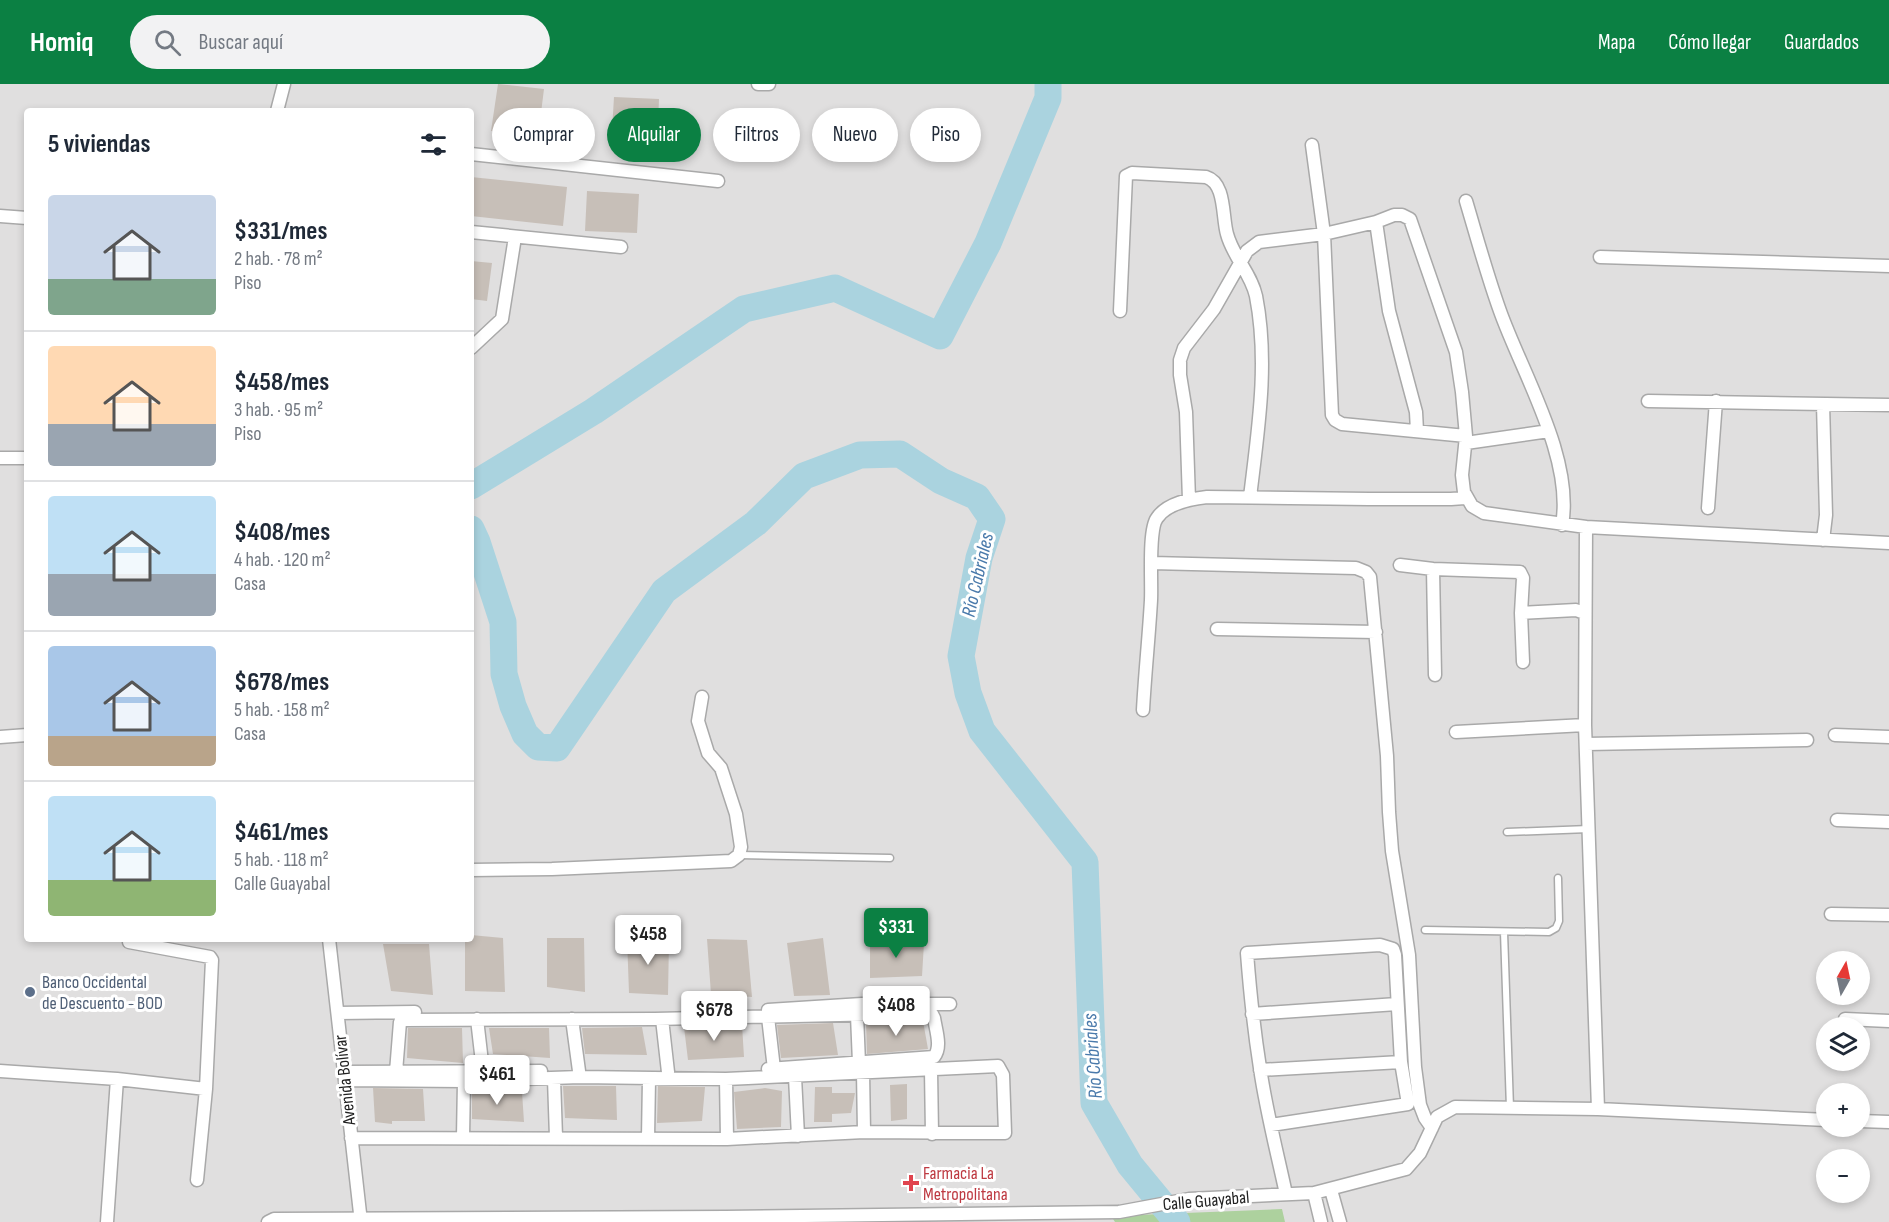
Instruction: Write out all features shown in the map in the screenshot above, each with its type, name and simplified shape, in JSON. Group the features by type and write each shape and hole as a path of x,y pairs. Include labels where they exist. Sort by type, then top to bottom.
{"street":[{"path":"278,108 284,84"},
{"path":"758,84 769,84"},
{"path":"1312,145 1324,234 1332,416 1342,424 1418,431 1466,440 1549,431"},
{"path":"474,154 718,181"},
{"path":"1120,311 1126,179 1130,173 1206,177 1214,181 1219,186 1227,234 1256,296 1263,356 1262,398 1250,497"},
{"path":"1466,201 1500,312 1549,431 1565,496 1562,525"},
{"path":"1189,500 1186,412 1180,360 1187,342 1214,309 1247,250 1259,242 1324,234 1398,215 1410,219 1456,352 1466,440 1462,475 1465,498 1472,506 1484,513 1562,525 1889,543"},
{"path":"0,216 24,218"},
{"path":"1376,222 1389,310 1416,412 1418,431"},
{"path":"474,232 621,248"},
{"path":"474,345 502,319 515,237"},
{"path":"1600,257 1889,266"},
{"path":"1648,401 1889,405"},
{"path":"1708,508 1716,401"},
{"path":"1823,404 1826,515 1823,540"},
{"path":"0,458 24,458"},
{"path":"1143,710 1152,529 1157,518 1166,509 1189,500 1207,497 1465,498"},
{"path":"1586,526 1584,613 1586,744 1598,1109"},
{"path":"1152,563 1361,569 1370,577 1387,756 1391,841 1408,955 1415,1067 1420,1105 1432,1128"},
{"path":"1400,565 1433,569 1520,572 1523,578 1521,613 1524,662"},
{"path":"1433,569 1435,675"},
{"path":"1521,613 1576,610 1584,613"},
{"path":"1217,628 1376,632"},
{"path":"474,870 731,861 739,855 741,847 736,814 721,768 708,753 698,721 702,697"},
{"path":"1456,732 1586,725"},
{"path":"0,737 24,735"},
{"path":"1835,735 1889,737"},
{"path":"1586,744 1807,741"},
{"path":"1837,820 1889,822"},
{"path":"1831,914 1889,915"},
{"path":"129,942 212,959 206,1089 197,1180"},
{"name":"Avenida Bolívar","path":"329,942 361,1220"},
{"path":"1271,1125 1408,1104 1401,1062 1393,949 1387,946 1247,953 1260,1070 1271,1125 1286,1194"},
{"path":"338,1012 690,1014 862,1004 950,1004"},
{"path":"1252,1014 1397,1004"},
{"path":"345,1076 464,1081 580,1077 649,1079 795,1077 934,1058 938,1052 938,1046 932,1014 927,1013 662,1019 430,1018 401,1021 396,1072"},
{"path":"857,1015 864,1132"},
{"path":"768,1017 774,1069"},
{"path":"477,1019 483,1071"},
{"path":"573,1019 579,1071"},
{"path":"662,1019 668,1072"},
{"path":"1870,1020 1889,1021"},
{"path":"1260,1070 1401,1062"},
{"path":"345,1076 396,1072 668,1072 861,1068 931,1070 998,1066 1003,1075 1005,1133 864,1132 727,1139 351,1138"},
{"path":"931,1070 932,1134"},
{"path":"0,1071 117,1079 206,1089"},
{"path":"795,1077 798,1136"},
{"path":"107,1222 117,1079"},
{"path":"554,1079 556,1137"},
{"path":"648,1138 649,1079"},
{"path":"726,1079 727,1139"},
{"path":"463,1137 464,1081"},
{"name":"Calle Guayabal","path":"268,1222 274,1220 770,1219 1119,1212 1189,1199 1314,1193 1406,1169 1420,1153 1437,1117 1455,1107 1598,1109 1816,1119"},
{"path":"1870,1121 1889,1122"},
{"path":"1331,1190 1340,1222"},
{"path":"1314,1193 1321,1222"}],"lane":[{"path":"1507,832 1589,829"},
{"path":"739,855 890,858"},
{"path":"1425,930 1549,932 1556,928 1559,921 1558,878"},
{"path":"1504,932 1510,1108"}],"shaded area":[{"path":"0,84 1889,84 1889,1222 0,1222"}],"green space":[{"path":"1282,1209 1285,1222 1115,1222 1111,1216"}],"building":[{"path":"498,84 544,89 542,108 494,108"},
{"path":"614,97 659,99 659,108 613,108"},
{"path":"474,177 567,187 563,226 474,216"},
{"path":"587,191 639,194 637,233 585,231"},
{"path":"474,261 492,263 487,301 474,299"},
{"path":"474,935 503,938 505,992 465,991 465,942 474,942"},
{"path":"547,938 584,938 585,992 547,987"},
{"path":"627,938 669,941 668,995 629,993"},
{"path":"823,938 830,995 794,996 787,943"},
{"path":"707,939 747,940 752,997 711,994"},
{"path":"870,941 924,943 922,976 870,978"},
{"path":"383,944 429,944 433,995 391,991"},
{"path":"923,1021 928,1049 867,1054 866,1023"},
{"path":"833,1023 838,1055 781,1058 777,1025"},
{"path":"742,1025 744,1057 688,1060 684,1027"},
{"path":"642,1027 647,1055 585,1054 582,1028"},
{"path":"408,1028 462,1028 463,1063 407,1058"},
{"path":"489,1028 549,1028 550,1058 493,1054"},
{"path":"907,1084 907,1119 891,1121 890,1085"},
{"path":"563,1086 616,1086 617,1120 565,1118"},
{"path":"658,1086 705,1087 702,1121 657,1123"},
{"path":"815,1087 832,1087 832,1093 855,1093 851,1113 832,1114 832,1122 814,1122"},
{"path":"373,1088 423,1089 425,1121 392,1121 392,1124 375,1122"},
{"path":"495,1088 495,1093 522,1092 524,1122 472,1119 472,1089"},
{"path":"765,1088 782,1091 781,1127 737,1129 734,1092"}],"waterway":[{"name":"Río Cabriales","path":"474,484 594,411 744,309 835,288 940,336 988,243 1048,98 1048,84"},
{"name":"Río Cabriales","path":"474,536 503,622 504,674 513,706 525,734 538,747 557,748 664,591 756,523 804,476 860,455 900,454 941,481 977,497 992,519 979,558 961,656 968,693 982,731 1085,862 1094,1103 1130,1165 1177,1222"}],"place":[{"name":"Banco Occidental de Descuento - BOD","path":"30,992"},
{"name":"Farmacia La Metropolitana","path":"911,1183"}]}
